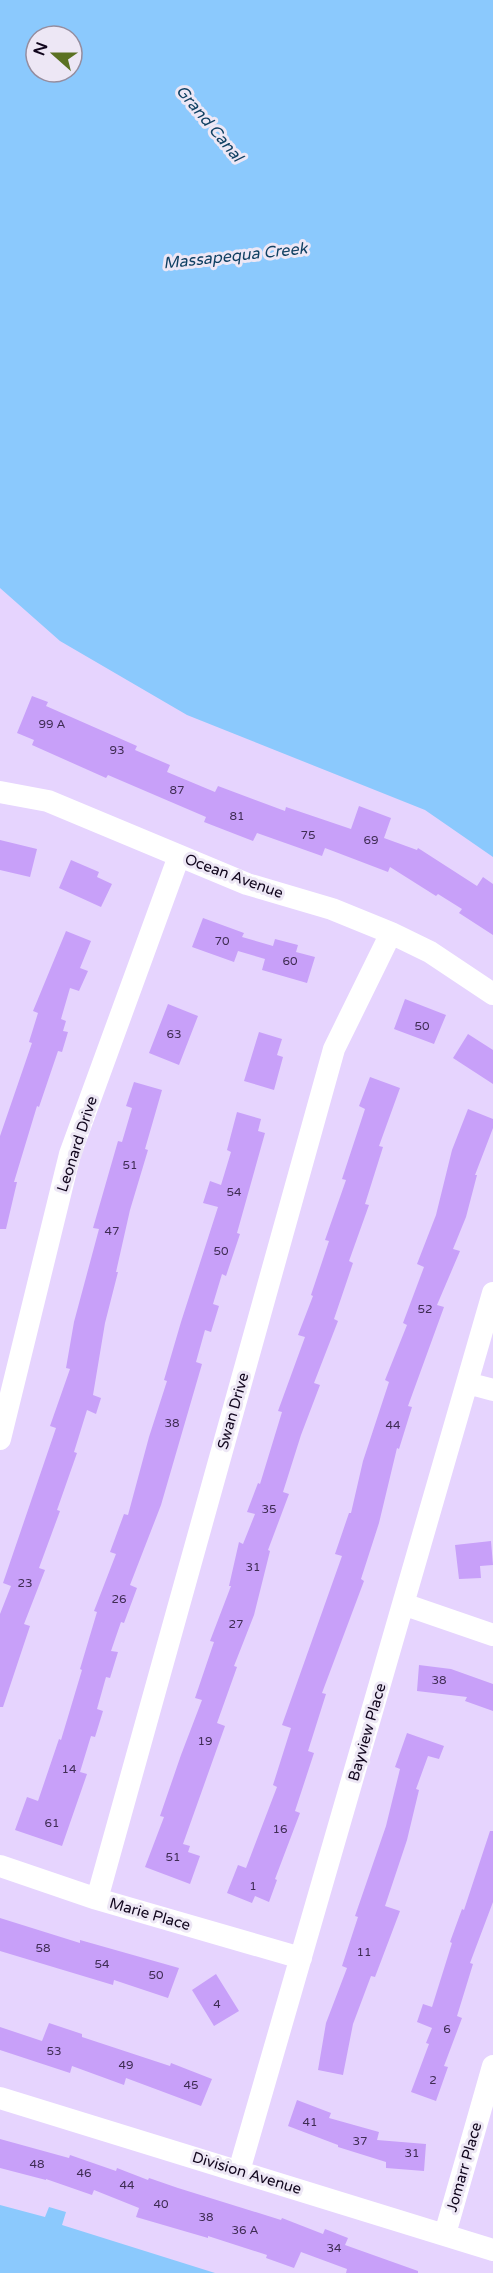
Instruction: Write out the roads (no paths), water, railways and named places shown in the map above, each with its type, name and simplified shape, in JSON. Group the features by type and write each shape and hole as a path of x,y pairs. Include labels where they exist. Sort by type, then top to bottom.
{"street":[{"name":"Ocean Avenue","path":"0,792 48,801 247,884 332,909 391,933 430,952 493,994"},
{"name":"Leonard Drive","path":"0,1439 70,1154 179,856"},
{"name":"Swan Drive","path":"97,1899 334,1050 391,933"},
{"name":"Bayview Place","path":"239,2171 493,1293"},
{"path":"467,1383 493,1390"},
{"path":"404,1604 493,1635"},
{"name":"Marie Place","path":"0,1866 97,1899 301,1958"},
{"name":"Jomarr Place","path":"445,2234 493,2066"},
{"name":"Division Avenue","path":"0,2098 493,2250"}],"water":[{"path":"0,0 493,0 493,857 425,810 187,715 60,641 0,588"},
{"path":"0,2205 45,2217 49,2207 66,2212 62,2225 215,2273 0,2273"}],"water label":[{"name":"Grand Canal","path":"210,123"},
{"name":"Massapequa Creek","path":"235,255"}]}
